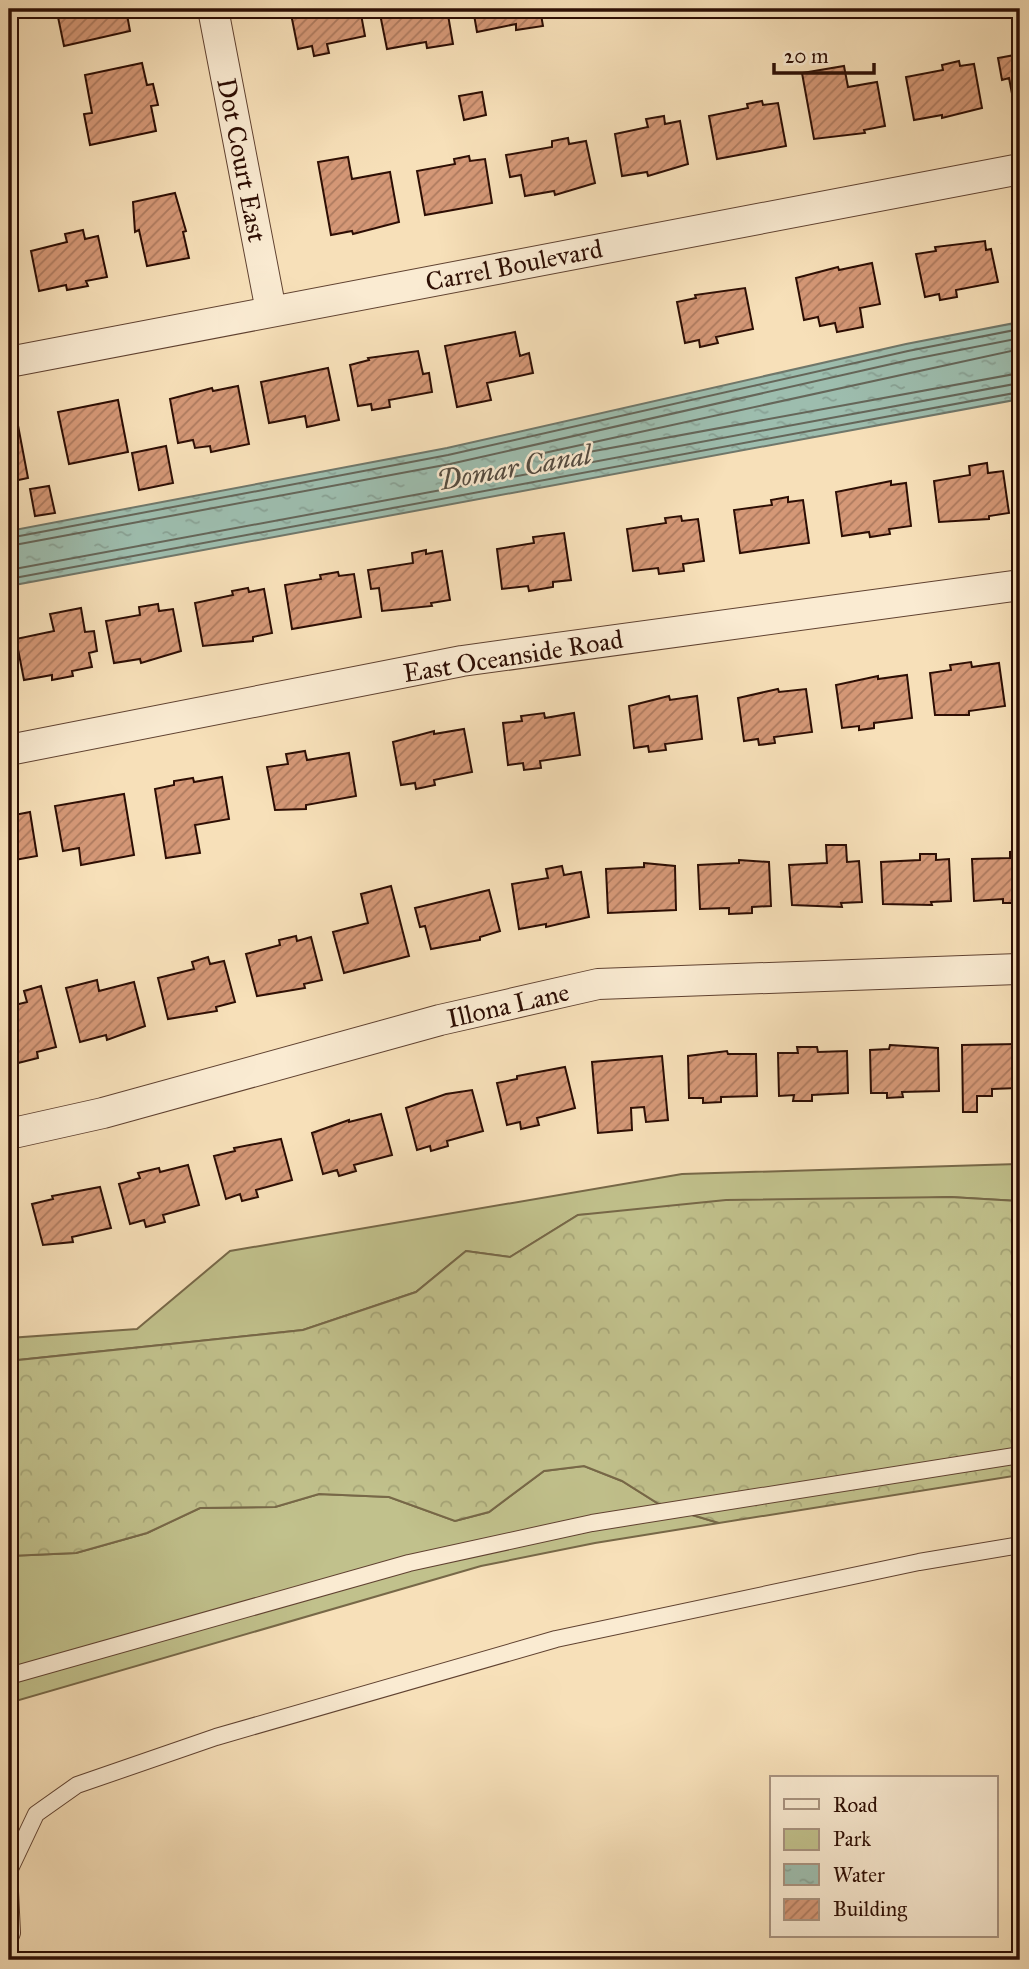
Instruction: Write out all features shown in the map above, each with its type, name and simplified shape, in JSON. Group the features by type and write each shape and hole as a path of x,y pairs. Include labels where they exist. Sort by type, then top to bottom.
{"street":[{"name":"Dot Court East","path":"213,9 271,311"},
{"name":"Carrel Boulevard","path":"9,362 1020,169"},
{"name":"East Oceanside Road","path":"9,750 462,661 1020,585"},
{"name":"Illona Lane","path":"9,1134 103,1113 440,1020 598,984 1020,969"}],"lane":[{"path":"9,1676 409,1563 540,1534 592,1523 1020,1455"},
{"path":"9,1940 12,1933 9,1871 36,1814 77,1785 216,1737 556,1639 919,1562 1020,1545"}],"green space":[{"path":"1020,1164 1020,1201 950,1197 578,1215 510,1257 466,1251 416,1292 303,1330 9,1361 9,1338 137,1329 230,1251 682,1174"},
{"path":"950,1197 1020,1201 1020,1475 719,1523 662,1506 622,1481 584,1466 544,1471 489,1512 455,1521 389,1497 319,1494 275,1507 200,1508 147,1533 76,1553 9,1556 9,1361 303,1330 416,1292 466,1251 510,1257 578,1215 726,1200"},
{"path":"584,1466 622,1481 662,1506 719,1523 595,1543 481,1566 9,1703 9,1556 76,1553 147,1533 200,1508 275,1507 319,1494 389,1497 455,1521 489,1512 544,1471"}],"water":[{"name":"Domar Canal","path":"1020,322 1020,399 9,586 9,531 447,448 906,344"}],"building":[{"path":"65,9 126,9 130,31 64,46 58,17 67,15"},
{"path":"290,9 360,9 365,36 327,44 329,53 314,56 312,46 298,49"},
{"path":"379,9 447,9 453,44 427,48 426,42 387,49"},
{"path":"473,9 540,9 543,26 516,30 516,24 477,32"},
{"path":"562,9 630,9 564,17"},
{"path":"1020,54 1020,98 1013,99 1009,78 1002,80 998,58"},
{"path":"959,61 960,66 974,64 982,108 942,118 942,115 914,120 906,77 943,70 942,65"},
{"path":"142,63 147,85 153,84 158,105 151,106 156,131 90,145 84,114 92,113 85,75"},
{"path":"844,66 848,87 877,82 885,126 864,130 865,133 814,139 802,73"},
{"path":"482,92 486,115 464,120 459,96"},
{"path":"762,101 763,105 778,103 786,146 717,159 709,116 748,108 747,104"},
{"path":"664,116 665,124 680,121 688,164 648,176 647,172 622,176 615,134 648,127 646,119"},
{"path":"568,138 569,144 586,141 595,183 555,195 554,191 525,196 521,175 510,177 506,155 552,147 552,141"},
{"path":"469,156 470,161 485,159 492,203 425,215 417,171 455,164 454,159"},
{"path":"348,157 352,179 390,172 399,222 353,234 352,231 331,235 318,162"},
{"path":"175,193 186,231 183,232 189,258 147,266 139,230 135,232 133,202"},
{"path":"83,230 85,239 98,236 107,277 86,281 88,286 67,290 66,285 39,291 31,251 67,242 65,234"},
{"path":"985,241 986,250 991,249 998,282 956,290 957,297 940,300 939,294 925,297 916,254 936,251 935,247"},
{"path":"1020,243 1020,278 1019,278 1012,244"},
{"path":"872,263 880,304 860,308 863,327 837,332 835,323 820,326 818,317 804,320 796,278 838,267 839,270"},
{"path":"9,267 14,289 9,290"},
{"path":"745,288 753,329 716,337 718,343 700,347 699,340 685,343 677,302 696,298 695,295"},
{"path":"515,332 520,356 529,353 533,373 487,383 491,400 457,407 445,346"},
{"path":"418,351 423,374 429,373 432,392 389,400 390,407 372,410 371,404 358,406 350,365 369,360 368,358"},
{"path":"328,368 339,420 307,427 305,416 269,423 261,382"},
{"path":"238,386 249,444 211,452 210,446 195,448 193,440 178,443 170,399 212,388 213,391"},
{"path":"118,400 128,452 69,464 58,412"},
{"path":"16,415 28,478 9,482 9,417"},
{"path":"166,446 173,483 139,490 132,453"},
{"path":"987,463 988,473 1003,471 1009,513 989,516 989,519 939,522 934,481 970,475 969,466"},
{"path":"891,481 891,485 906,483 911,526 889,529 890,534 870,537 869,532 842,536 836,492"},
{"path":"49,486 55,513 35,516 30,489"},
{"path":"788,497 788,502 803,500 809,543 740,553 734,510 772,505 771,500"},
{"path":"681,516 682,521 698,519 704,561 683,564 684,571 659,574 658,568 633,571 627,529 666,523 665,518"},
{"path":"564,533 571,580 553,582 553,587 529,591 528,586 502,589 497,549 534,543 533,537"},
{"path":"426,550 426,554 442,551 450,600 431,603 432,606 382,611 379,588 371,589 368,570 413,563 412,553"},
{"path":"338,572 339,576 354,574 361,617 292,629 285,585 321,579 320,575"},
{"path":"248,588 249,592 264,589 272,633 253,637 253,641 203,646 195,603 233,595 232,591"},
{"path":"158,604 159,611 173,609 181,651 141,663 140,659 114,663 106,621 140,615 139,607"},
{"path":"81,608 85,632 94,631 97,651 89,653 92,667 72,671 73,676 52,680 52,675 24,680 16,639 54,631 50,614"},
{"path":"971,662 972,667 999,663 1005,706 969,711 969,715 935,715 930,673 951,670 950,665"},
{"path":"907,675 912,718 874,723 874,728 842,728 836,685 878,676 878,679"},
{"path":"778,689 779,692 806,689 812,732 774,737 775,743 759,745 758,739 744,741 738,698"},
{"path":"669,696 670,700 697,696 702,739 665,744 666,750 649,752 648,746 634,748 629,706"},
{"path":"544,713 545,718 574,713 580,755 540,761 541,768 524,770 523,763 508,765 503,723 522,721 521,716"},
{"path":"464,729 472,772 434,780 435,785 416,789 415,783 401,785 393,742 434,731 434,734"},
{"path":"305,751 307,760 349,753 356,796 306,805 306,809 275,810 267,767 288,764 286,754"},
{"path":"222,777 229,819 195,825 200,853 166,858 155,789 174,785 174,781 193,778 194,782"},
{"path":"124,794 134,855 81,865 79,848 63,851 55,806"},
{"path":"30,812 37,856 9,861 9,816"},
{"path":"826,845 846,845 847,862 859,861 862,902 841,903 842,907 792,905 789,865 827,863"},
{"path":"1020,851 1020,903 1003,903 1003,899 974,901 972,859 1010,858 1010,852"},
{"path":"920,854 936,854 936,860 949,859 951,901 931,902 932,905 883,904 881,862 920,860"},
{"path":"739,860 769,862 771,906 752,907 752,913 729,914 729,908 700,909 698,865 739,863"},
{"path":"644,863 675,866 676,910 608,913 606,869 644,867"},
{"path":"562,866 564,875 581,872 589,917 546,927 546,924 519,929 512,884 548,878 546,869"},
{"path":"391,886 409,956 344,973 333,932 368,923 361,894"},
{"path":"489,890 500,931 480,937 480,940 431,949 425,926 420,927 415,908"},
{"path":"296,936 297,941 311,937 322,980 304,984 305,988 257,996 246,954 280,945 279,940"},
{"path":"208,957 210,964 224,961 235,1002 216,1007 217,1011 168,1019 158,978 194,969 192,962"},
{"path":"97,980 99,991 134,982 145,1026 107,1040 106,1035 80,1042 66,988"},
{"path":"41,986 56,1047 37,1052 38,1058 18,1063 16,1057 9,1059 9,1016 17,1014 15,1005 27,1002 24,991"},
{"path":"1020,1044 1020,1088 992,1089 992,1096 977,1096 977,1112 963,1112 962,1045"},
{"path":"890,1045 938,1048 939,1091 902,1092 903,1097 887,1098 887,1093 871,1093 870,1050 889,1049"},
{"path":"797,1047 817,1047 818,1052 847,1051 848,1093 812,1095 812,1101 793,1101 794,1095 779,1096 778,1053 798,1053"},
{"path":"727,1051 728,1054 756,1054 757,1096 721,1097 721,1102 703,1103 703,1098 689,1098 688,1056"},
{"path":"662,1056 668,1120 646,1122 644,1107 631,1108 632,1130 598,1133 592,1062"},
{"path":"565,1067 575,1108 537,1118 539,1125 521,1129 520,1122 507,1125 497,1083 517,1079 517,1076"},
{"path":"472,1090 483,1131 447,1141 448,1146 431,1151 430,1146 417,1150 406,1108 446,1094"},
{"path":"381,1114 392,1155 354,1165 356,1171 339,1176 337,1170 323,1174 312,1133 349,1120"},
{"path":"281,1139 292,1180 256,1190 258,1197 242,1201 240,1194 226,1199 214,1156 235,1151 234,1148"},
{"path":"188,1165 199,1205 163,1215 165,1222 146,1227 144,1220 130,1224 119,1184 140,1178 138,1173 159,1168 160,1172"},
{"path":"100,1187 111,1228 72,1237 73,1242 43,1245 32,1204 53,1199 52,1196"},
{"path":"9,1209 12,1209 16,1250 9,1251"}]}
